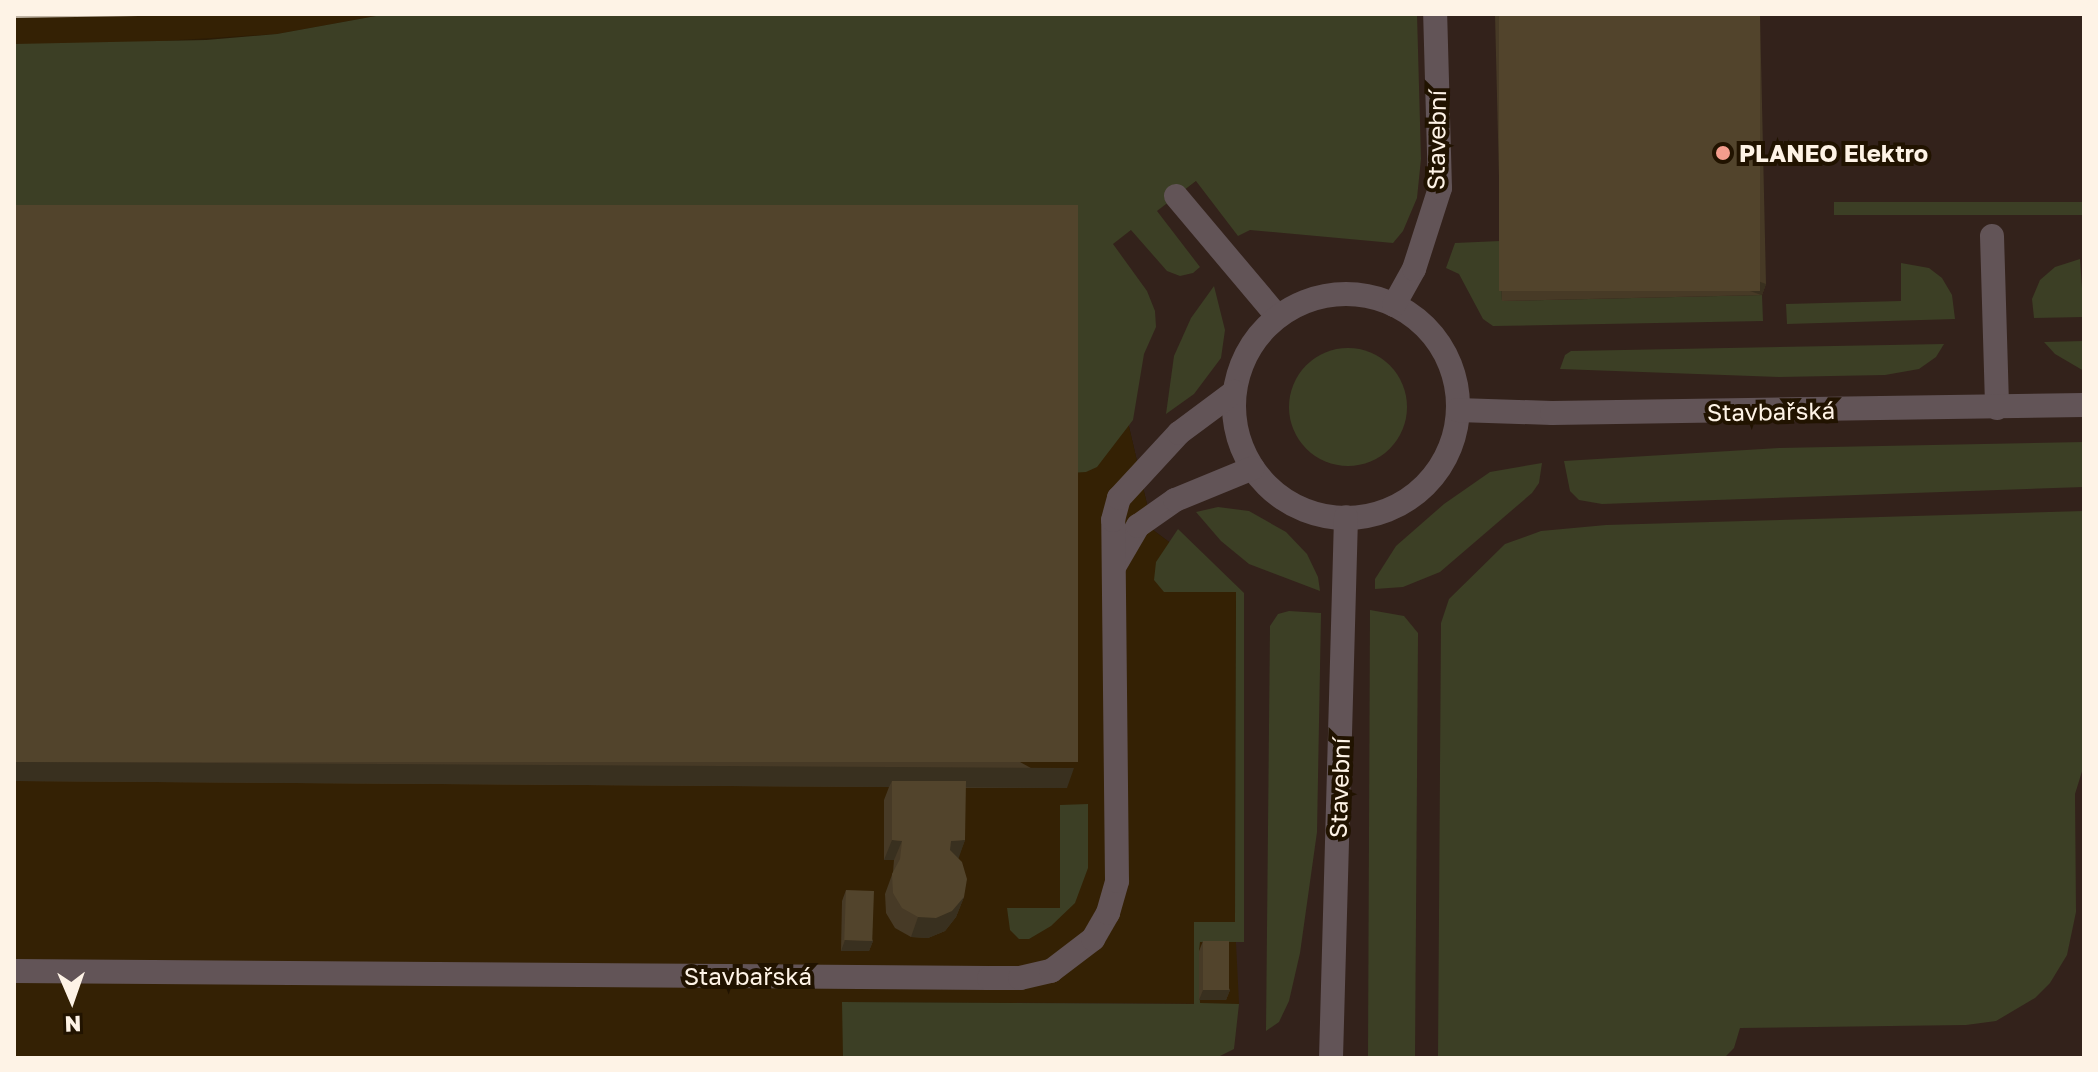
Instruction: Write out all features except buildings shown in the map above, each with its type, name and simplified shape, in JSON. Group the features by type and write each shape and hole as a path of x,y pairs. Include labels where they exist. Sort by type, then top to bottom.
{"street":[{"name":"Stavební","path":"1394,305 1414,269 1440,188 1435,14"},
{"path":"1176,196 1278,317"},
{"path":"1992,236 1997,408"},
{"path":"1334,294 1354,294 1394,305 1421,323 1442,347 1457,389 1455,435 1432,478 1393,507 1346,517 1303,510 1275,492 1253,468 1236,432 1234,392 1248,350 1278,317 1295,306 1334,294"},
{"name":"Stavbařská","path":"14,971 1020,978 1051,971 1073,958 1093,939 1108,913 1117,881 1113,520 1119,498 1146,465 1179,433 1234,392"},
{"name":"Stavbařská","path":"1458,410 1552,413 2084,405"},
{"path":"1114,567 1138,526 1175,500 1253,468"},
{"name":"Stavební","path":"1331,1058 1346,517"}],"shaded area":[{"path":"14,14 387,14 277,34 115,44 14,44"},
{"path":"1372,14 2084,14 2084,1058 843,1058 1235,923 1236,592 1153,530 1127,418 1112,244 1196,181"},
{"path":"14,225 1127,418 1153,530 1236,592 1235,923 1239,1004 843,1002 843,1058 14,1058"}],"green space":[{"path":"387,14 1417,14 1421,159 1417,198 1403,231 1393,243 1250,230 1238,236 1196,181 1157,211 1200,267 1193,273 1180,276 1167,271 1131,230 1113,244 1147,291 1155,311 1156,327 1144,354 1133,420 1097,467 1086,472 1069,473 14,225 14,44 206,40 277,34"},
{"path":"1834,202 2084,202 2084,215 1834,215"},
{"path":"1500,241 1502,301 1762,295 1763,321 1493,326 1483,319 1459,274 1446,268 1455,243"},
{"path":"2080,259 2084,317 2034,318 2032,299 2040,280 2055,267"},
{"path":"1901,263 1929,268 1942,278 1952,295 1955,319 1787,324 1786,304 1901,301"},
{"path":"1214,286 1225,330 1221,358 1194,394 1166,414 1174,356 1191,318"},
{"path":"2084,341 2084,371 2055,354 2044,342"},
{"path":"1944,344 1936,357 1919,369 1885,375 1779,377 1560,369 1565,355 1571,351"},
{"path":"1348,348 1371,352 1390,365 1403,384 1407,407 1403,430 1390,449 1371,462 1348,466 1325,462 1306,449 1293,430 1289,407 1293,384 1306,365 1325,352"},
{"path":"2084,442 2084,487 1602,504 1579,500 1570,491 1564,461 1779,448"},
{"path":"1542,463 1539,483 1532,493 1440,572 1403,587 1375,589 1375,579 1396,546 1444,504 1490,472"},
{"path":"1218,507 1249,511 1286,532 1307,554 1318,577 1320,591 1249,564 1221,541 1196,512"},
{"path":"2084,511 2084,765 2075,794 2076,912 2067,955 2050,983 2035,998 1996,1021 1966,1025 1740,1028 1734,1048 1724,1058 1438,1058 1441,623 1449,599 1505,544 1541,531 1606,525"},
{"path":"1178,529 1244,593 1244,942 1200,942 1199,951 1200,1003 1239,1004 1234,1049 1216,1058 843,1058 842,1002 1194,1004 1194,922 1235,922 1236,592 1164,592 1154,580 1156,562"},
{"path":"1370,610 1404,616 1418,633 1415,1058 1368,1058"},
{"path":"1289,611 1321,613 1317,832 1300,953 1289,1001 1279,1022 1266,1031 1270,626 1278,614"},
{"path":"1088,804 1088,868 1075,903 1051,926 1029,939 1019,939 1010,930 1007,908 1060,908 1060,805"}],"tram line":[{"path":"14,17 216,14"}],"place":[{"name":"PLANEO Elektro","path":"1723,153"}]}
